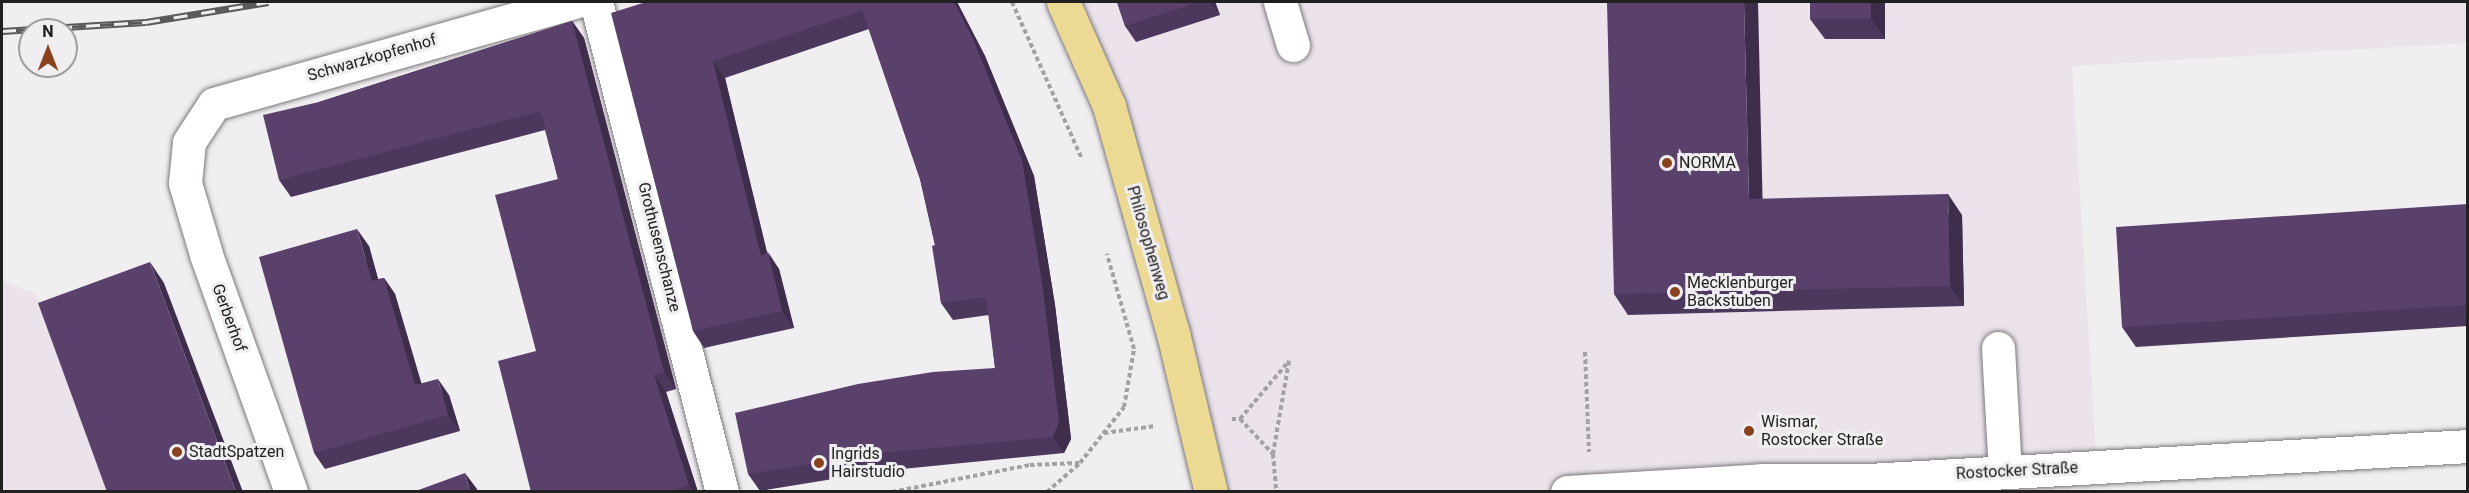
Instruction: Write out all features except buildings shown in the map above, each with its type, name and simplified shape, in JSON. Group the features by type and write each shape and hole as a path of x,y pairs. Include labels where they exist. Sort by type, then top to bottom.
{"main road":[{"name":"Philosophenweg","path":"1063,2 1109,106 1196,422 1211,492"}],"street":[{"name":"Schwarzkopfenhof","path":"189,142 214,104 574,2"},
{"name":"Grothusenschanze","path":"596,2 722,492"},
{"path":"1280,2 1293,45"},
{"name":"Gerberhof","path":"189,142 185,183 206,254 291,492"},
{"path":"1998,348 2005,472"},
{"name":"Rostocker Straße","path":"1567,492 2005,472 2468,446"}],"path":[{"path":"1012,2 1085,166"},
{"path":"1047,492 1080,463 1124,407 1134,349 1104,243"},
{"path":"1585,352 1589,456"},
{"path":"1103,433 1239,419 1289,361 1273,454 1276,492"},
{"path":"1239,419 1273,454"},
{"path":"892,492 1030,465 1080,463"}],"shaded area":[{"path":"1063,2 2467,2 2468,43 2072,66 2097,467 1571,492 1211,492"},
{"path":"2,281 35,293 52,324 114,491 2,491"}],"railway":[{"path":"2,31 146,22 268,2"}],"place":[{"name":"NORMA","path":"1667,163"},
{"name":"Mecklenburger Backstuben","path":"1675,292"},
{"name":"Wismar, Rostocker Straße","path":"1749,431"},
{"name":"StadtSpatzen","path":"177,452"},
{"name":"Ingrids Hairstudio","path":"819,463"}]}
